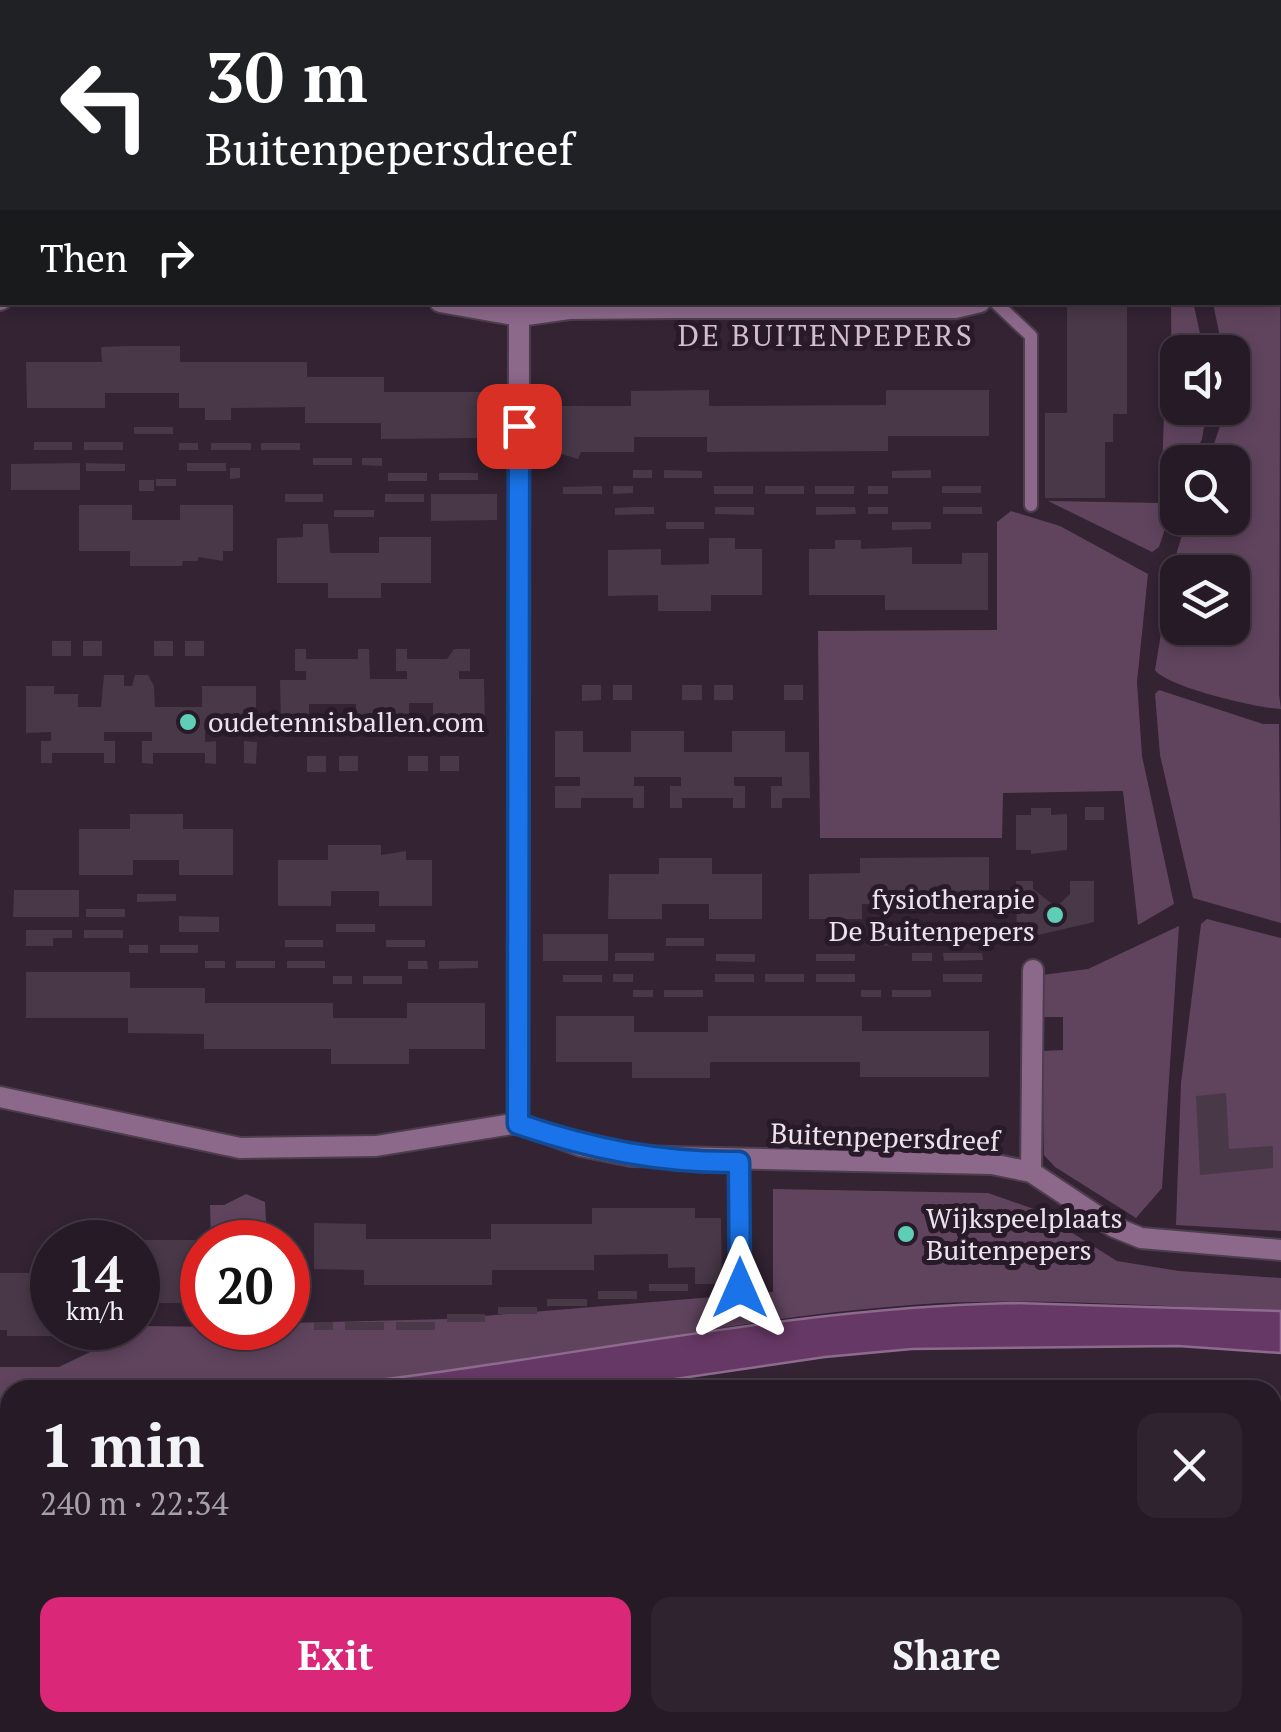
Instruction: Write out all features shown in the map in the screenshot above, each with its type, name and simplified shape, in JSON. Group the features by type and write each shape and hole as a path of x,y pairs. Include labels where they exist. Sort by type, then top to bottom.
{"street":[{"path":"457,305 519,316 568,309 676,305 968,305"},
{"path":"518,1124 519,316"},
{"path":"1031,1172 1033,970"},
{"name":"Buitenpepersdreef","path":"0,1098 240,1148 376,1146 518,1124 581,1146 631,1156 739,1162 992,1164 1031,1172 1140,1238 1281,1250"}],"lane":[{"path":"997,305 1031,336 1031,505"},
{"path":"739,1162 740,1288"}],"shaded area":[{"path":"1171,305 1194,306 1200,335 1171,335"},
{"path":"1213,305 1280,305 1281,709 1194,690 1155,670 1160,639 1160,645 1250,645 1250,555 1176,555 1182,535 1250,535 1250,445 1214,445 1220,425 1250,425 1250,335 1220,335"},
{"path":"1164,425 1204,425 1199,445 1163,445"},
{"path":"1048,501 1160,503 1163,535 1159,547 1152,552"},
{"path":"1011,511 1060,526 1148,574 1137,682 1142,756 1174,904 1138,925 1123,791 1003,793 1002,838 820,838 818,631 997,630 997,522"},
{"path":"1159,690 1263,724 1279,724 1281,923 1193,898 1160,755 1155,694"},
{"path":"1207,919 1281,938 1281,1231 1176,1225 1181,1083 1201,924"},
{"path":"1179,926 1162,1188 1136,1218 1055,1167 1044,1155 1042,1051 1063,1050 1063,1017 1042,1017 1042,975 1088,969"},
{"path":"773,1189 988,1193 1034,1209 1117,1261 1179,1271 1281,1278 1281,1311 1049,1302 911,1305 787,1318 376,1380 0,1380 0,1367 59,1367 94,1350 160,1350 160,1326 180,1326 180,1350 310,1350 310,1322 448,1319 773,1292"},
{"path":"246,1194 265,1202 266,1220 210,1220 210,1205 224,1205"},
{"path":"1013,1303 1281,1311 1281,1353 1178,1346 912,1349 825,1357 668,1380 378,1380 739,1327 921,1307"}],"building":[{"path":"1067,305 1127,305 1127,414 1113,414 1113,442 1105,442 1105,498 1045,498 1045,413 1067,413"},
{"path":"180,346 180,362 307,362 307,377 384,377 384,392 484,392 485,438 381,439 381,423 305,423 305,407 231,408 231,420 205,420 205,408 179,408 179,393 105,393 105,408 27,408 26,362 102,362 101,347"},
{"path":"709,390 709,406 886,405 886,390 989,390 989,436 888,436 888,451 707,452 707,437 634,437 634,452 581,452 578,459 555,452 556,406 631,406 631,391"},
{"path":"134,427 173,427 173,434 134,434"},
{"path":"34,442 72,442 72,450 34,450"},
{"path":"84,442 123,442 123,450 84,450"},
{"path":"179,443 198,443 198,450 179,450"},
{"path":"211,443 251,443 251,450 211,450"},
{"path":"261,443 300,443 300,450 261,450"},
{"path":"313,458 352,458 352,465 313,465"},
{"path":"362,458 382,458 382,466 362,465"},
{"path":"80,463 80,490 11,490 11,464"},
{"path":"86,463 125,464 125,471 86,471"},
{"path":"187,463 226,463 226,471 187,471"},
{"path":"230,468 240,468 240,478 230,479"},
{"path":"633,470 652,470 652,478 633,478"},
{"path":"664,470 702,471 702,478 664,478"},
{"path":"931,470 931,478 892,478 892,471"},
{"path":"388,473 427,473 427,481 388,481"},
{"path":"439,473 478,473 478,480 439,480"},
{"path":"156,479 176,479 176,486 156,486"},
{"path":"139,480 154,480 154,491 139,491"},
{"path":"602,486 602,494 563,494 563,487"},
{"path":"613,486 633,486 633,493 613,494"},
{"path":"714,486 753,486 753,494 714,494"},
{"path":"765,486 804,486 804,494 765,494"},
{"path":"815,486 854,486 854,494 815,494"},
{"path":"868,486 888,486 888,494 868,494"},
{"path":"942,486 981,486 981,493 942,493"},
{"path":"285,494 323,494 323,502 285,502"},
{"path":"385,494 424,494 424,502 385,502"},
{"path":"431,494 497,494 497,520 431,521"},
{"path":"79,505 132,505 132,520 180,520 180,505 233,505 233,551 223,551 223,561 198,557 198,561 183,561 182,566 130,566 130,551 79,551"},
{"path":"654,507 654,514 615,515 615,508"},
{"path":"715,507 754,507 754,515 715,514"},
{"path":"816,507 855,507 856,514 816,515"},
{"path":"868,507 888,507 888,514 868,514"},
{"path":"943,507 982,507 982,514 943,514"},
{"path":"334,510 374,510 374,517 334,517"},
{"path":"666,522 704,522 704,529 666,529"},
{"path":"892,522 931,522 931,529 892,530"},
{"path":"303,524 328,524 330,553 379,553 379,537 431,537 431,583 381,583 381,598 328,598 328,583 277,583 277,538 303,537"},
{"path":"709,538 735,538 735,549 762,549 762,595 711,595 711,611 658,611 658,595 608,596 608,550 661,549 661,565 709,564"},
{"path":"835,540 861,540 861,549 912,547 912,564 962,564 962,553 988,553 988,610 885,610 885,595 809,595 809,549 835,549"},
{"path":"52,641 71,641 71,656 52,656"},
{"path":"83,641 102,641 102,656 83,656"},
{"path":"154,641 173,641 173,656 154,656"},
{"path":"185,641 204,641 204,656 185,656"},
{"path":"295,649 306,649 306,659 358,659 358,649 369,649 370,679 407,679 407,671 396,671 396,649 407,649 407,659 447,659 454,649 470,649 470,671 459,671 459,679 484,679 485,725 457,725 457,716 433,716 433,703 409,703 409,725 356,725 356,704 309,704 309,725 281,725 280,680 306,680 306,671 295,671"},
{"path":"104,675 124,675 124,686 132,686 135,675 148,675 154,686 155,707 202,707 202,686 256,686 256,732 205,732 205,742 216,741 216,764 205,763 205,753 153,753 153,764 142,763 142,741 152,741 152,732 104,732 104,741 115,741 115,763 104,763 104,753 52,753 52,763 41,763 41,741 51,741 51,732 26,733 26,686 54,686 54,694 78,694 78,707 101,707"},
{"path":"582,685 601,685 601,700 582,701"},
{"path":"613,685 632,685 632,700 613,700"},
{"path":"682,685 702,685 702,700 682,700"},
{"path":"714,685 733,685 733,700 714,700"},
{"path":"784,685 803,685 803,700 784,700"},
{"path":"555,731 583,731 583,752 631,752 631,731 684,731 684,752 732,752 732,731 785,731 785,752 809,752 810,798 782,798 782,808 771,808 771,786 782,786 782,777 734,777 734,786 745,786 745,808 733,808 733,798 682,798 682,808 670,808 670,786 681,786 681,777 634,777 634,786 644,786 644,808 633,808 633,798 581,798 581,808 555,808 555,786 580,786 580,777 555,777"},
{"path":"244,741 257,742 256,764 244,763"},
{"path":"307,756 326,756 326,772 307,772"},
{"path":"339,756 358,756 358,771 339,771"},
{"path":"408,756 428,756 428,771 408,771"},
{"path":"440,756 459,756 459,771 440,771"},
{"path":"1085,807 1104,807 1104,820 1085,820"},
{"path":"1031,808 1051,808 1051,815 1067,814 1067,850 1031,854 1031,850 1016,850 1016,815 1031,815"},
{"path":"130,814 183,814 183,829 233,829 233,875 179,875 179,860 133,860 133,875 79,875 79,829 130,829"},
{"path":"328,845 381,845 381,855 406,851 406,860 432,860 432,906 379,906 379,891 331,891 331,906 278,906 278,860 328,860"},
{"path":"989,857 989,903 862,904 862,919 809,919 809,874 860,873 860,858"},
{"path":"659,858 712,858 712,874 762,874 762,919 709,919 709,904 662,904 662,919 608,919 609,874 659,874"},
{"name":"fysiotherapie De Buitenpepers","path":"1016,881 1033,881 1033,889 1056,907 1070,894 1070,881 1094,881 1094,922 1017,940"},
{"path":"14,890 79,890 79,917 13,917"},
{"path":"137,894 176,894 176,901 137,902"},
{"path":"86,909 125,909 125,917 86,917"},
{"path":"179,916 219,917 219,932 179,932"},
{"path":"336,924 375,924 375,932 336,932"},
{"path":"26,930 72,930 72,938 53,938 53,946 26,946"},
{"path":"84,930 123,930 123,938 84,938"},
{"path":"543,934 608,934 608,961 543,961"},
{"path":"666,938 704,938 704,946 666,946"},
{"path":"867,938 906,938 906,945 867,946"},
{"path":"285,940 323,940 323,947 285,947"},
{"path":"386,940 425,940 425,947 386,947"},
{"path":"129,945 148,945 148,953 129,953"},
{"path":"160,945 198,945 198,953 160,953"},
{"path":"615,953 654,953 654,961 615,961"},
{"path":"912,953 932,953 932,961 912,961"},
{"path":"943,953 982,953 983,960 944,961"},
{"path":"716,954 755,954 755,962 716,961"},
{"path":"816,954 855,954 855,961 816,961"},
{"path":"205,961 225,961 225,968 205,968"},
{"path":"236,961 275,961 275,968 236,968"},
{"path":"287,961 325,961 325,968 287,968"},
{"path":"408,961 427,961 428,969 408,969"},
{"path":"439,961 478,961 478,968 439,969"},
{"path":"26,972 130,972 130,988 205,988 205,1003 333,1003 333,1018 407,1018 407,1003 485,1003 485,1049 409,1049 409,1064 331,1064 331,1049 204,1049 204,1034 128,1033 128,1018 26,1018"},
{"path":"613,974 633,974 633,982 613,982"},
{"path":"715,974 754,974 754,982 715,982"},
{"path":"765,974 804,974 804,982 765,982"},
{"path":"816,974 855,974 855,982 816,982"},
{"path":"943,974 982,974 982,982 943,982"},
{"path":"563,975 602,975 602,982 563,982"},
{"path":"333,976 352,976 352,984 333,984"},
{"path":"363,976 402,976 402,984 363,984"},
{"path":"633,990 653,990 653,997 633,997"},
{"path":"664,990 703,990 703,997 664,997"},
{"path":"861,990 881,990 881,997 861,997"},
{"path":"892,990 931,990 931,997 892,997"},
{"path":"556,1016 634,1016 634,1032 708,1032 708,1016 862,1016 862,1031 989,1031 989,1077 860,1077 860,1062 710,1062 710,1078 632,1078 632,1062 556,1062"},
{"path":"1226,1093 1229,1149 1273,1146 1273,1168 1200,1175 1196,1096"},
{"path":"592,1208 695,1208 695,1218 721,1218 722,1284 695,1284 695,1267 668,1268 668,1254 594,1255 594,1270 492,1270 492,1285 364,1285 364,1270 314,1269 314,1223 366,1224 366,1239 491,1239 491,1224 592,1224"},
{"path":"160,1240 180,1240 180,1303 160,1303"},
{"path":"0,1273 30,1273 30,1336 7,1336 7,1330 0,1330"},
{"path":"649,1284 688,1284 688,1291 649,1291"},
{"path":"598,1291 637,1291 637,1299 598,1299"},
{"path":"547,1299 587,1299 587,1306 547,1306"},
{"path":"498,1307 537,1307 537,1314 498,1314"},
{"path":"447,1314 485,1314 485,1322 447,1322"},
{"path":"314,1322 333,1322 333,1330 314,1330"},
{"path":"345,1322 384,1322 384,1330 345,1330"},
{"path":"396,1322 435,1322 435,1330 396,1330"}],"place":[{"name":"oudetennisballen.com","path":"188,722"},
{"name":"fysiotherapie De Buitenpepers","path":"1055,915"},
{"name":"Wijkspeelplaats Buitenpepers","path":"906,1234"}],"district":[{"name":"DE BUITENPEPERS","path":"826,336"}],"route":[{"path":"519,426 518,1124 581,1146 631,1156 739,1162 740,1288"}]}
